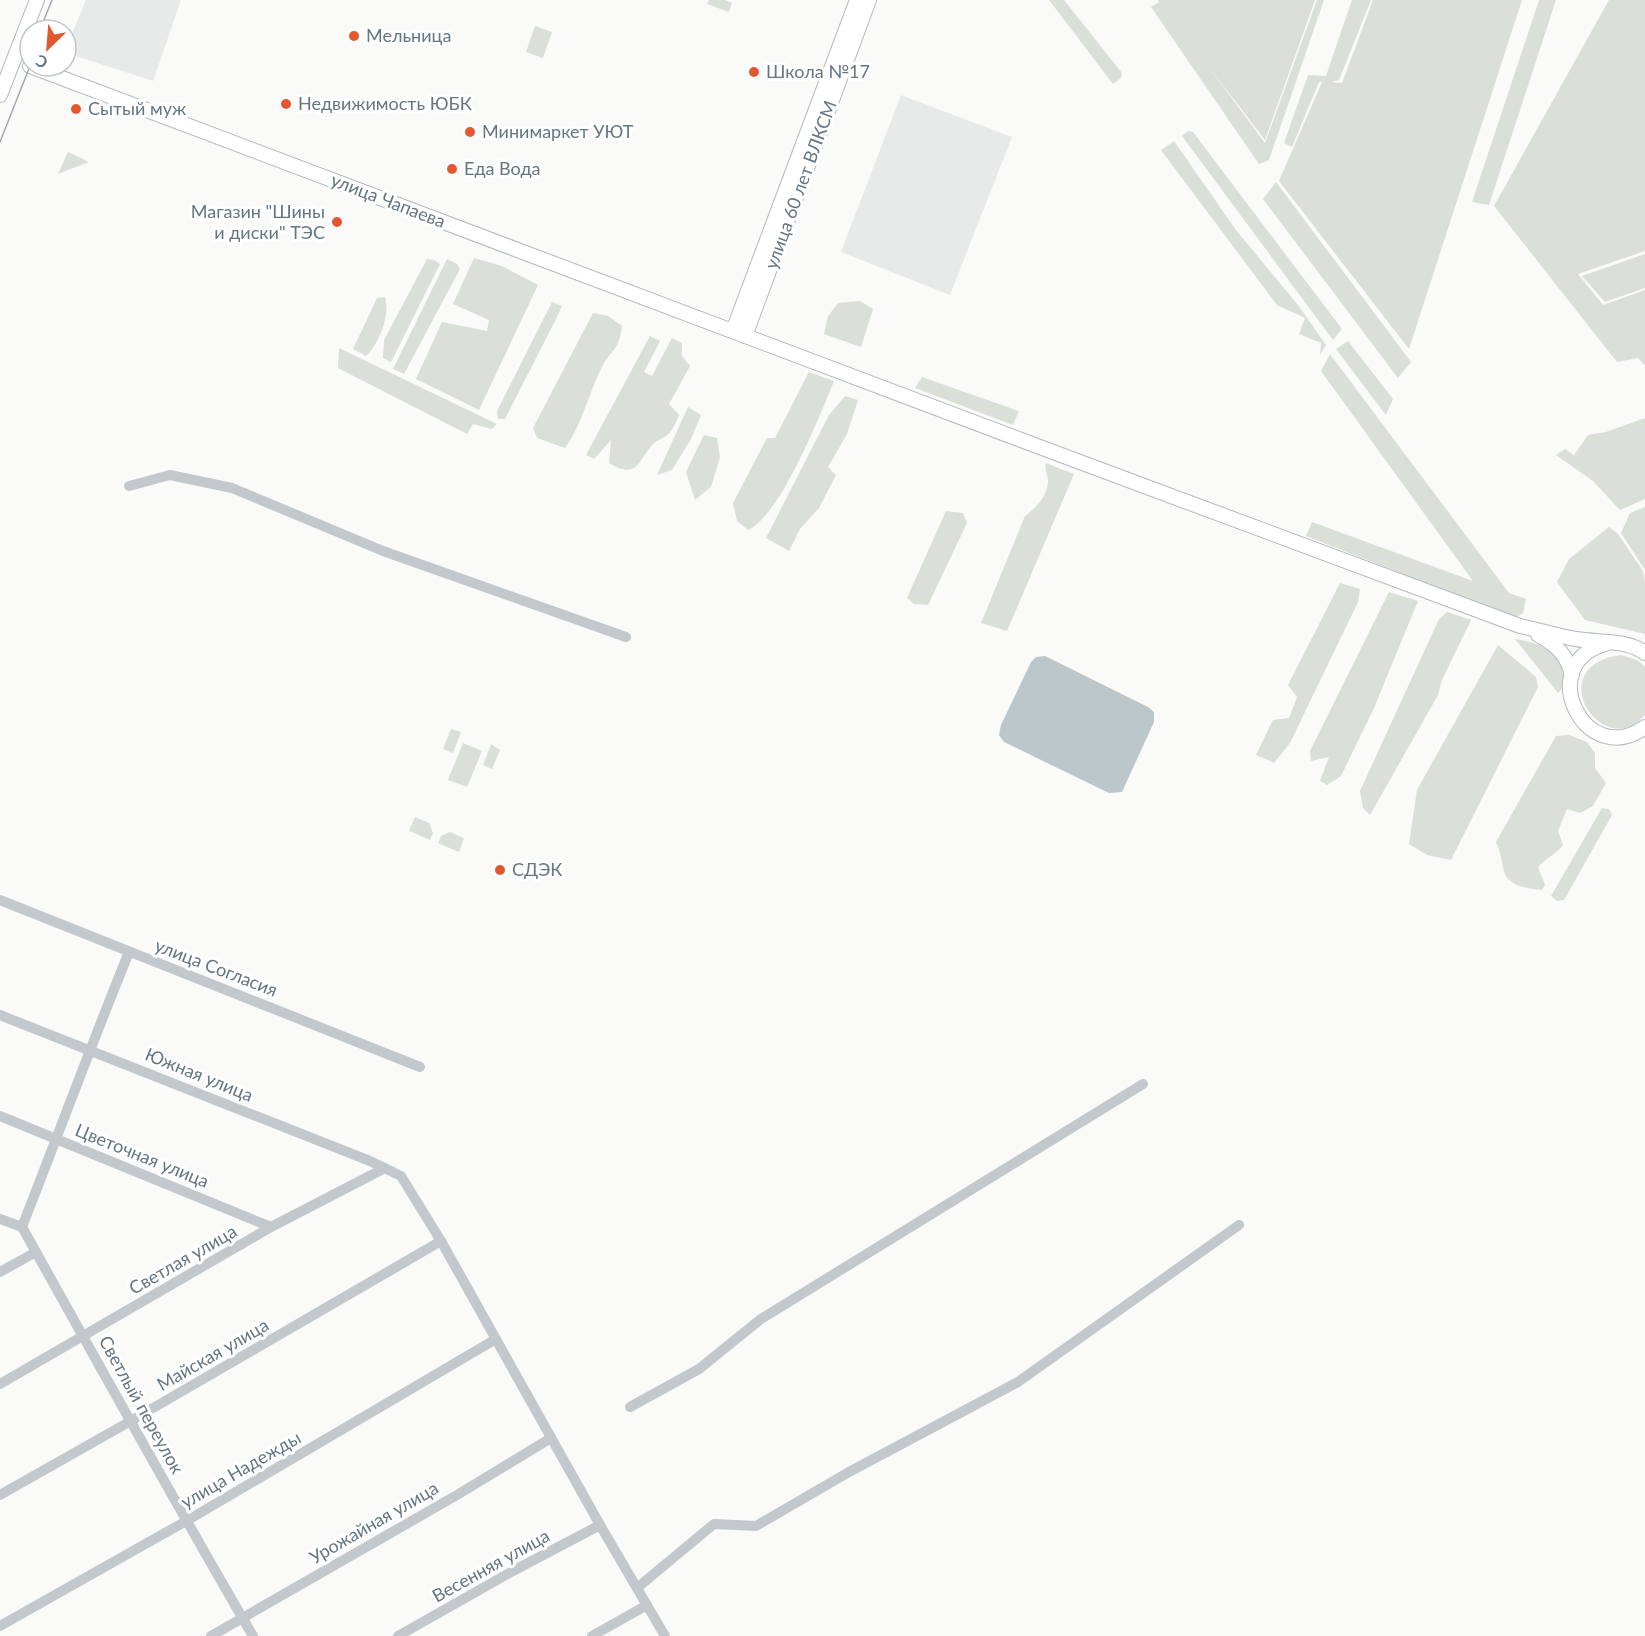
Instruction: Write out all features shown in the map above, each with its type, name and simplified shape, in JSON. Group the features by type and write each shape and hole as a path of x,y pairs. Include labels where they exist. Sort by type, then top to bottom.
{"main road":[{"path":"0,95 7,57 37,0"},
{"name":"улица 60 лет ВЛКСМ","path":"739,334 857,0"},
{"name":"улица 60 лет ВЛКСМ","path":"739,334 869,0"},
{"name":"улица Чапаева","path":"62,78 1520,626"},
{"path":"1520,626 1573,638 1622,643 1641,650"},
{"path":"1520,626 1551,642 1561,651 1572,675"},
{"path":"1610,643 1586,654 1580,660 1572,675 1570,685 1572,704 1581,721 1588,728 1606,735 1626,736 1645,741"},
{"path":"1626,736 1645,727"}],"street":[{"path":"129,486 170,474 232,488 383,551 626,637"},
{"name":"улица Согласия","path":"0,900 420,1067"},
{"path":"0,1219 22,1227 129,952"},
{"name":"Южная улица","path":"0,1015 401,1176 441,1241 665,1636"},
{"path":"630,1407 699,1368 761,1319 1143,1084"},
{"name":"Цветочная улица","path":"0,1116 271,1227"},
{"name":"Светлая улица","path":"0,1384 271,1227 385,1168"},
{"path":"637,1588 714,1524 756,1526 849,1472 1018,1382 1239,1225"},
{"name":"Светлый переулок","path":"22,1227 84,1336 129,1422 188,1520 253,1636"},
{"name":"Майская улица","path":"0,1495 441,1241"},
{"path":"0,1272 36,1252"},
{"name":"улица Надежды","path":"0,1626 188,1520 496,1339"},
{"name":"Урожайная улица","path":"211,1636 457,1495 551,1438"},
{"name":"Весенняя улица","path":"398,1636 600,1525"},
{"path":"592,1636 647,1605"}],"shaded area":[{"path":"86,0 181,0 153,81 78,57 78,19"},
{"path":"709,0 725,0 732,3 729,12 707,4"},
{"path":"1049,0 1064,0 1122,73 1121,78 1113,84"},
{"path":"1158,0 1315,0 1265,140 1205,62 1265,143 1317,0 1324,0 1269,160 1259,164 1151,7 1159,2"},
{"path":"1352,0 1371,0 1339,80 1331,82 1342,83 1373,0 1522,0 1409,349 1279,181 1322,82 1319,82 1292,147 1284,143 1308,75 1326,76"},
{"path":"1539,0 1556,0 1489,205 1472,202"},
{"path":"1609,0 1645,0 1645,251 1578,274 1603,305 1645,290 1645,366 1638,358 1617,362 1494,206"},
{"path":"535,26 552,32 543,58 526,52"},
{"path":"901,95 1012,137 950,295 841,252"},
{"path":"1188,131 1193,132 1342,329 1333,340 1182,136"},
{"path":"1174,141 1236,230 1298,305 1326,345 1320,355 1321,343 1299,334 1305,318 1277,305 1161,150"},
{"path":"68,152 89,162 58,174"},
{"path":"1276,182 1411,362 1398,378 1263,199"},
{"path":"1645,254 1645,288 1605,302 1582,276"},
{"path":"474,258 502,266 538,285 479,410 416,379 442,322 487,331 489,320 453,304"},
{"path":"427,259 440,264 391,362 383,358 384,340"},
{"path":"447,259 457,264 460,269 404,374 393,369"},
{"path":"385,297 386,312 383,328 376,344 366,356 353,349 377,298"},
{"path":"860,301 873,309 861,347 824,334 828,316 838,303"},
{"path":"552,302 562,306 505,419 498,419 497,411"},
{"path":"593,313 608,316 622,326 621,334 617,345 597,377 576,429 565,448 537,438 533,428"},
{"path":"650,336 660,341 644,372 652,376 672,338 682,343 682,356 690,366 669,404 679,415 672,429 666,436 654,443 637,466 626,470 609,463 611,440 594,459 586,455"},
{"path":"1348,341 1393,399 1386,415 1336,349"},
{"path":"339,348 497,424 492,429 473,424 467,434 338,368"},
{"path":"1330,354 1509,593 1526,599 1523,613 1515,618 1306,536 1312,522 1473,581 1321,371"},
{"path":"809,372 834,381 786,485 761,521 748,530 737,521 733,503 767,438 775,438"},
{"path":"922,377 1019,411 1013,425 915,388"},
{"path":"845,396 858,400 847,434 828,467 836,475 819,508 800,529 789,551 766,538 829,415"},
{"path":"688,407 701,415 691,439 672,470 657,475"},
{"path":"1645,418 1645,499 1620,510 1593,481 1556,455 1565,449 1574,455 1588,435 1606,432"},
{"path":"704,435 717,438 720,457 711,487 695,500 686,472"},
{"path":"1046,463 1074,474 1007,631 981,623 1025,516 1045,493 1048,480"},
{"path":"1645,507 1645,570 1621,533 1630,513"},
{"path":"946,511 963,513 967,523 928,605 914,604 907,598"},
{"path":"1609,527 1618,534 1643,571 1645,634 1585,620 1557,582 1569,559"},
{"path":"1340,583 1360,589 1358,602 1290,743 1274,763 1256,755 1273,720 1289,718 1297,697 1288,685"},
{"path":"1389,592 1418,601 1374,708 1341,776 1327,785 1320,781 1329,757 1311,761 1310,751"},
{"path":"1447,612 1471,620 1442,680 1438,695 1370,815 1363,808 1360,791 1439,619"},
{"path":"1515,639 1541,646 1557,659 1564,677 1564,683 1558,693"},
{"path":"1498,645 1536,677 1538,687 1451,860 1427,855 1409,844 1417,790"},
{"path":"1621,655 1637,660 1645,667 1645,715 1629,727 1612,728 1597,720 1586,708 1581,692 1584,676 1597,663"},
{"path":"1045,656 1154,712 1154,722 1122,792 1109,793 1004,742 999,735 1001,725 1031,662 1036,657"},
{"path":"451,729 461,732 453,753 443,749"},
{"path":"1569,735 1587,742 1595,753 1595,768 1606,783 1593,806 1580,813 1567,809 1558,831 1563,845 1538,867 1545,885 1542,890 1519,886 1506,876 1496,842 1556,736"},
{"path":"463,743 482,751 467,787 448,780"},
{"path":"491,744 500,750 492,769 483,765"},
{"path":"1602,808 1609,809 1612,815 1564,900 1557,901 1551,896"},
{"path":"415,817 429,823 433,833 430,840 409,831"},
{"path":"450,832 464,838 459,852 438,843 441,836"}],"tram line":[{"path":"45,18 52,0"},
{"path":"0,142 25,78"}],"place":[{"name":"Мельница","path":"354,36"},
{"name":"Школа №17","path":"754,72"},
{"name":"Недвижимость ЮБК","path":"286,104"},
{"name":"Сытый муж","path":"76,109"},
{"name":"Минимаркет УЮТ","path":"470,132"},
{"name":"Еда Вода","path":"452,169"},
{"name":"Магазин \"Шины и диски\" ТЭС","path":"337,222"},
{"name":"СДЭК","path":"500,870"}]}
